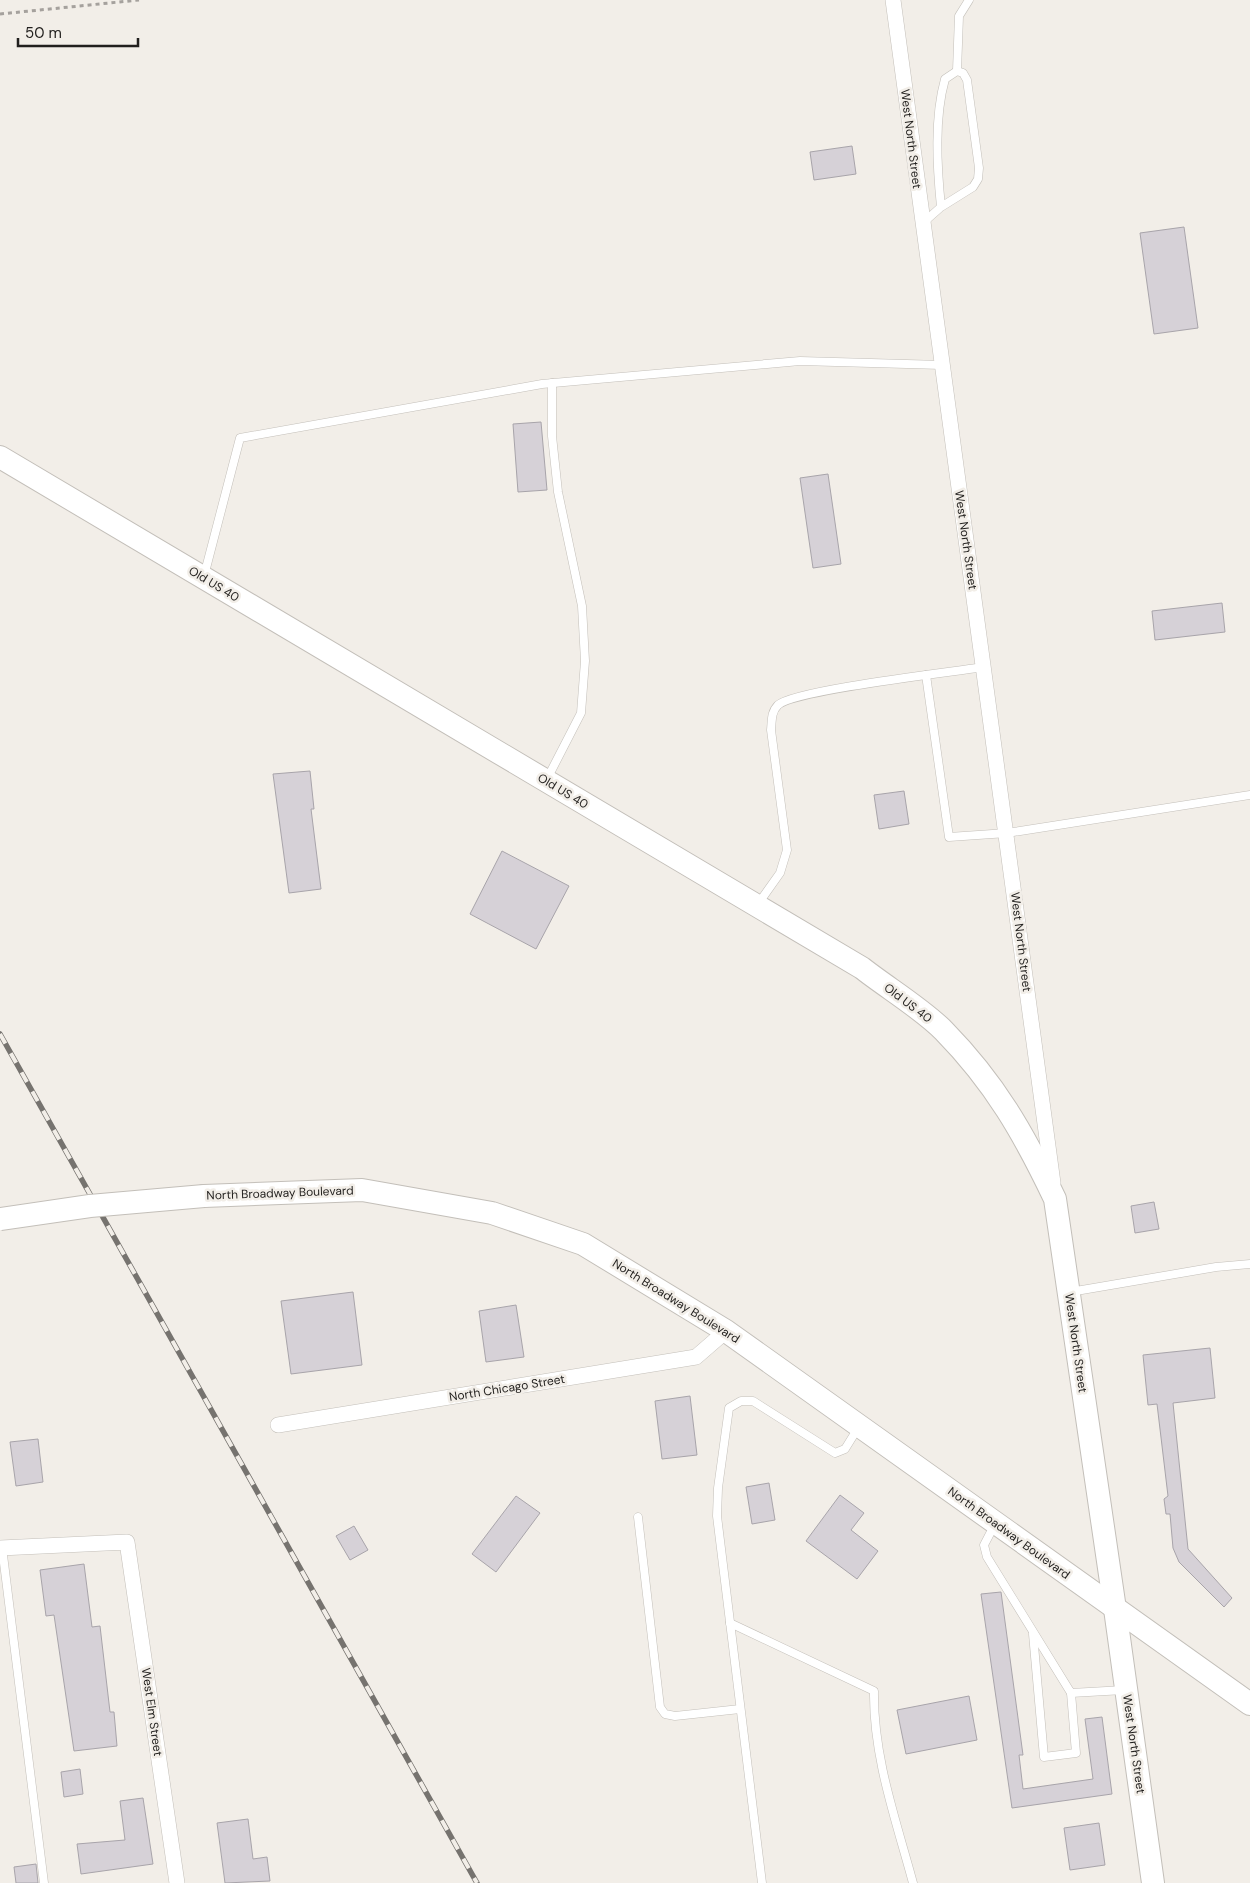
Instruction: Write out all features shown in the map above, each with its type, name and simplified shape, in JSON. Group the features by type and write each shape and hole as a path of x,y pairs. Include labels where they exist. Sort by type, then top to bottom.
{"street":[{"name":"West North Street","path":"893,0 1055,1199 1153,1883"},
{"name":"Old US 40","path":"0,457 862,968 943,1029 994,1087 1031,1148 1055,1199"},
{"name":"North Broadway Boulevard","path":"0,1219 90,1206 204,1196 362,1190 492,1213 584,1244 726,1331 1250,1704"},
{"name":"North Chicago Street","path":"278,1425 696,1357 726,1331"},
{"name":"West Elm Street","path":"1,1547 128,1542 177,1883"}],"lane":[{"path":"957,71 959,16 968,0"},
{"path":"922,224 942,207 972,187 978,178 979,168 967,80 963,73 957,71 945,79 941,94 939,179 942,207"},
{"path":"204,578 240,438 552,383 800,361 942,365"},
{"path":"546,781 581,713 585,661 582,606 558,492 552,436 552,383"},
{"path":"757,906 780,873 787,850 771,730 772,714 779,704 793,698 984,667"},
{"path":"926,675 949,837 1007,833 1250,795"},
{"path":"1068,1292 1216,1267 1250,1264"},
{"path":"762,1883 717,1516 718,1488 729,1408 741,1401 753,1401 834,1453 846,1449 860,1426"},
{"path":"638,1517 660,1707 665,1714 675,1716 740,1709"},
{"path":"995,1523 984,1545 987,1556 1071,1693 1076,1753 1044,1757 1033,1632"},
{"path":"1,1547 44,1883"},
{"path":"730,1623 874,1691 873,1723 878,1755 913,1883"},
{"path":"1071,1693 1126,1690"}],"path":[{"path":"0,14 139,0"}],"building":[{"path":"852,146 856,174 814,180 810,152"},
{"path":"1184,227 1198,328 1154,334 1140,233"},
{"path":"541,422 547,490 518,492 513,424"},
{"path":"828,474 841,564 813,568 800,478"},
{"path":"1222,603 1225,632 1155,640 1152,611"},
{"path":"310,771 314,809 311,809 321,889 289,893 273,774"},
{"path":"904,791 909,824 879,829 874,795"},
{"path":"502,851 569,886 536,949 470,914"},
{"path":"1154,1202 1159,1229 1135,1233 1131,1206"},
{"path":"353,1292 362,1365 291,1374 281,1301"},
{"path":"516,1305 524,1357 486,1362 479,1311"},
{"path":"1210,1348 1215,1398 1173,1403 1188,1549 1232,1598 1224,1607 1179,1562 1173,1548 1170,1514 1166,1514 1164,1499 1168,1496 1157,1404 1148,1405 1143,1355"},
{"path":"690,1396 697,1455 662,1459 655,1401"},
{"path":"38,1439 43,1482 16,1486 10,1442"},
{"path":"769,1483 775,1520 752,1524 746,1487"},
{"path":"840,1495 864,1513 851,1530 878,1551 857,1579 806,1541"},
{"path":"516,1496 540,1513 496,1572 472,1554"},
{"path":"354,1526 368,1550 350,1560 336,1536"},
{"path":"84,1564 92,1627 100,1626 110,1712 114,1712 117,1746 74,1751 54,1615 46,1616 40,1570"},
{"path":"1001,1592 1023,1755 1019,1755 1023,1789 1093,1779 1085,1719 1102,1717 1112,1794 1012,1808 981,1594"},
{"path":"969,1696 977,1740 906,1754 897,1710"},
{"path":"80,1769 83,1794 64,1797 61,1772"},
{"path":"143,1798 153,1864 81,1874 77,1844 125,1840 120,1801"},
{"path":"248,1819 253,1859 267,1857 270,1881 225,1883 217,1823"},
{"path":"1099,1823 1105,1865 1070,1870 1064,1828"},
{"path":"36,1864 38,1883 16,1883 14,1867"}],"railway":[{"path":"0,1034 477,1883"}]}
